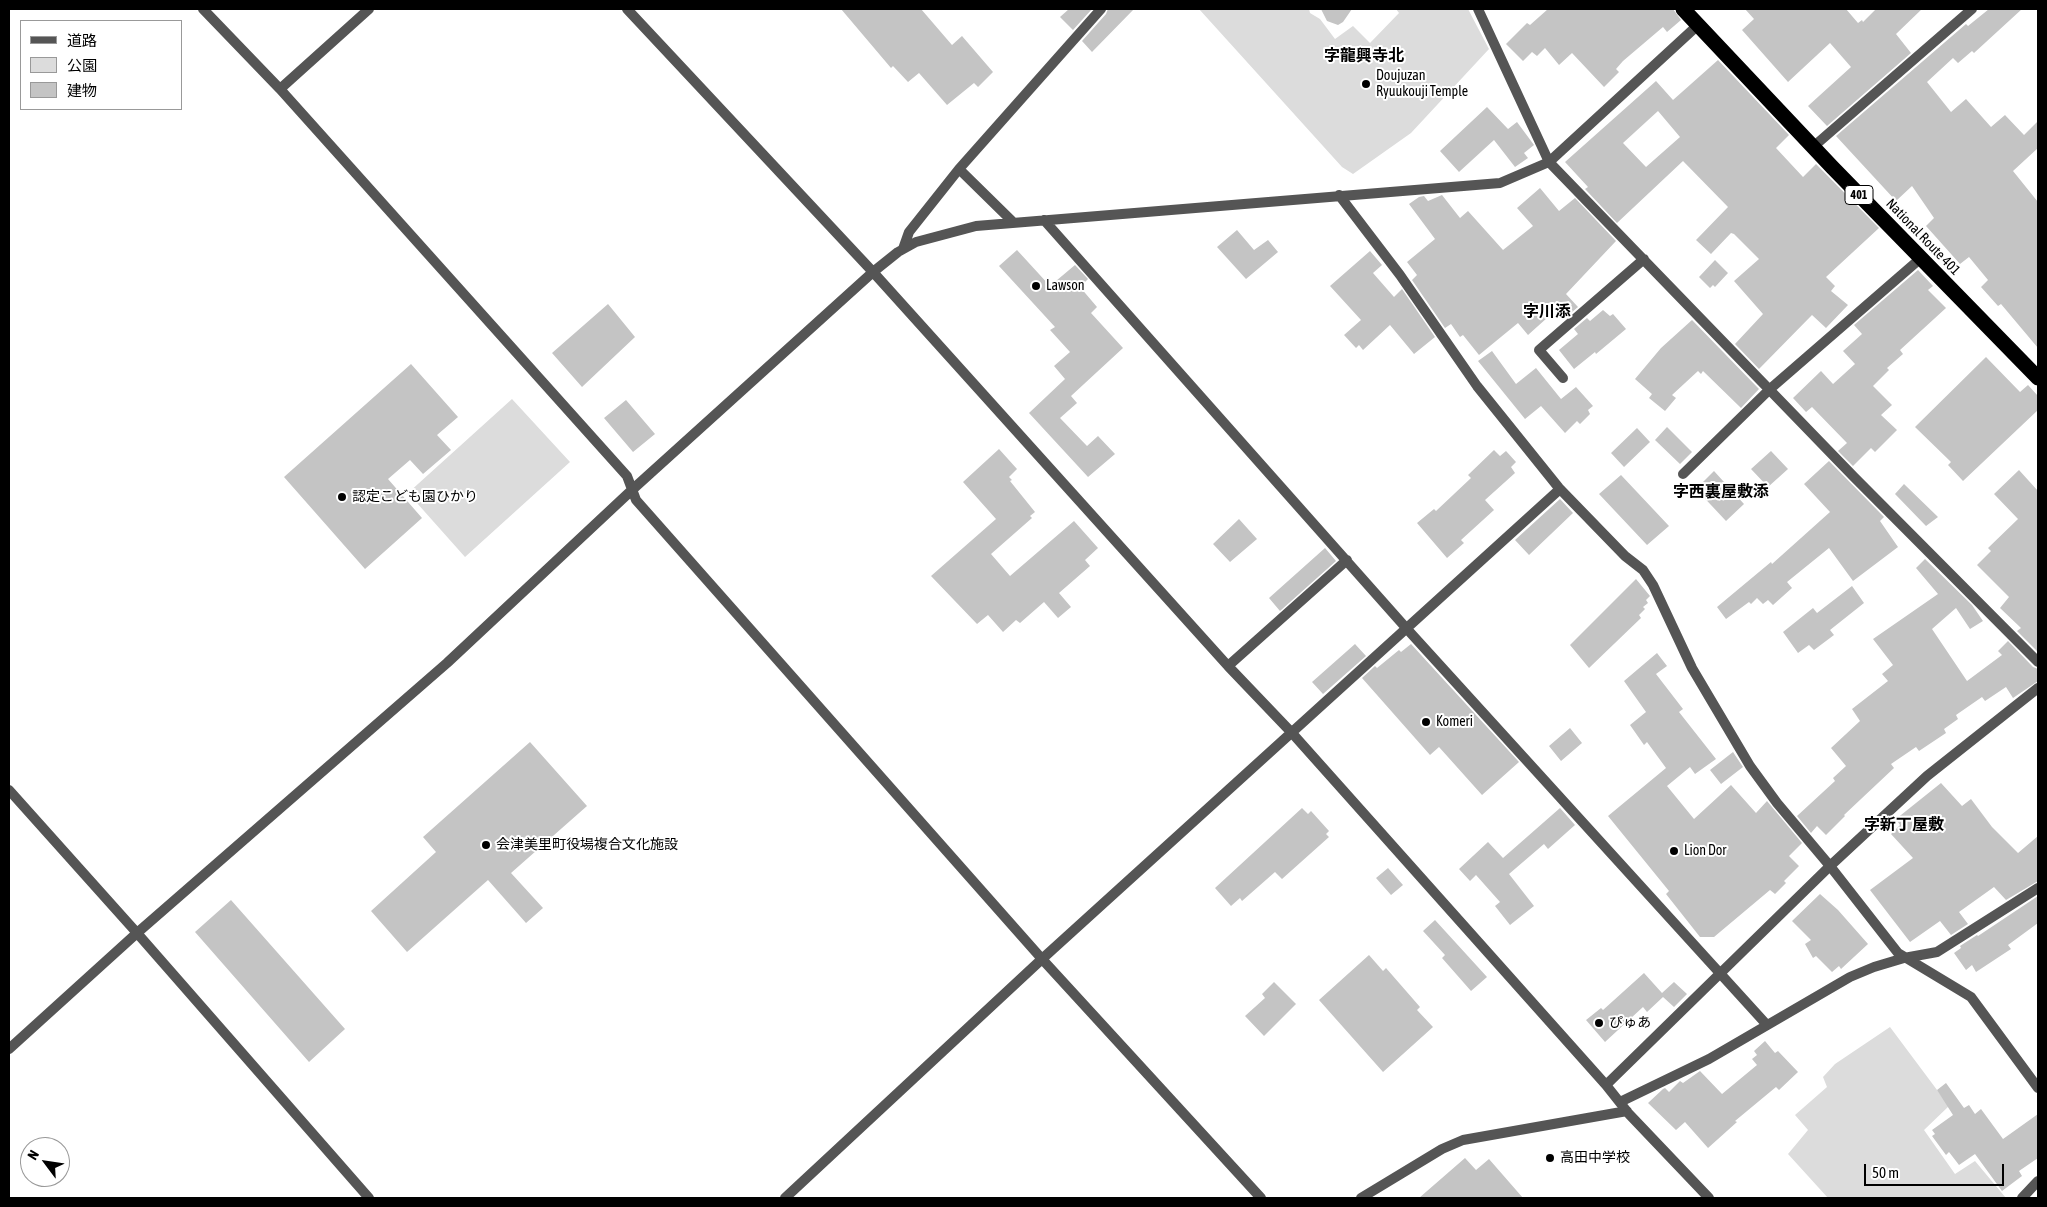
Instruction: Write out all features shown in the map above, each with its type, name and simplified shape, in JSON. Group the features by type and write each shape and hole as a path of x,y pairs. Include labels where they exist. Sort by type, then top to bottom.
{"highway":[{"name":"National Route 401","path":"1682,9 1813,147 2038,378"}],"street":[{"path":"203,9 280,89 626,476 634,489 636,500 1042,959 1261,1198"},
{"path":"280,89 368,9"},
{"path":"627,9 873,272 1228,666 1292,733 1606,1085 1627,1111 1709,1198"},
{"path":"903,249 909,232 959,168 1101,9"},
{"path":"1478,9 1549,162 2038,662"},
{"path":"1813,147 1972,9"},
{"path":"9,1049 137,933 447,663 634,489 873,272 903,249 916,242 976,226 1500,183 1549,162 1698,26"},
{"path":"959,168 1013,222"},
{"path":"1339,195 1400,275 1477,386 1560,489 1625,556 1643,570 1653,585 1692,668 1750,766 1777,804 1904,958 1971,997 2038,1088"},
{"path":"1044,220 1346,560 1767,1025"},
{"path":"1683,474 1770,390 1921,258"},
{"path":"1563,378 1538,350 1644,260"},
{"path":"785,1198 1042,959 1408,629 1560,489"},
{"path":"1228,666 1346,560"},
{"path":"1606,1085 1830,866 1927,776 2038,688"},
{"path":"9,790 369,1198"},
{"path":"1620,1102 1709,1059 1850,977 1904,958 1937,952 2038,888"},
{"path":"1361,1198 1442,1149 1463,1140 1627,1111"},
{"path":"2022,1198 2038,1181"}],"green space":[{"name":"Doujuzan Ryuukouji Temple","path":"1199,9 1309,9 1310,13 1320,19 1335,39 1353,26 1370,43 1399,13 1396,9 1468,9 1489,49 1411,133 1353,174 1342,167"},
{"path":"512,399 570,462 465,557 408,493"},
{"path":"1890,1027 1949,1106 1924,1130 1955,1174 1975,1161 2006,1198 1828,1198 1788,1154 1808,1130 1795,1115 1827,1087 1823,1077 1835,1064"}],"building":[{"path":"841,9 921,9 952,45 962,36 993,72 978,87 974,83 947,105 919,73 908,82 893,66 891,68"},
{"path":"1069,9 1092,9 1073,30 1060,17"},
{"path":"1108,9 1134,9 1092,52 1082,41 1106,14"},
{"path":"1321,9 1352,9 1343,22 1338,25 1327,21"},
{"path":"1548,9 1673,9 1681,20 1667,32 1663,27 1623,61 1616,69 1619,72 1604,87 1572,53 1559,65 1545,48 1537,56 1532,52 1523,61 1506,44 1527,23 1530,25"},
{"path":"1745,9 1846,9 1858,23 1862,20 1863,22 1876,9 1922,9 1896,34 1911,53 1827,126 1808,106 1851,67 1830,43 1788,82 1742,30 1754,19"},
{"path":"1989,9 2022,9 1974,53 1972,51 1958,63 1953,58 1927,82 1951,112 1966,99 1991,127 2005,115 2024,135 2038,121 2038,148 2013,171 2038,202 2038,348 2001,304 1998,306 1981,287 1988,280 1969,257 1960,264 1926,226 1934,218 1912,186 1896,201 1836,136 1966,24 1968,26"},
{"path":"1718,60 1789,135 1776,148 1803,177 1816,164 1879,228 1826,277 1835,286 1831,291 1848,305 1826,328 1812,315 1759,369 1735,344 1763,314 1734,281 1759,259 1731,233 1711,254 1696,240 1728,207 1683,161 1617,223 1585,189 1588,187 1565,162 1656,81 1673,100","holes":["1658,111 1680,137 1646,167 1623,143"]},
{"path":"1487,107 1508,129 1517,122 1534,145 1524,153 1528,158 1515,167 1494,140 1459,172 1440,151"},
{"path":"1540,188 1559,211 1575,198 1616,241 1566,294 1578,307 1565,318 1557,309 1528,335 1518,323 1479,355 1463,335 1460,337 1451,324 1445,328 1412,280 1417,275 1407,262 1435,239 1409,204 1419,197 1424,196 1428,201 1442,195 1460,218 1468,211 1503,250 1533,226 1517,208"},
{"path":"1237,230 1254,250 1268,240 1278,252 1246,279 1217,247"},
{"path":"1017,250 1050,286 1075,265 1088,279 1080,287 1097,307 1091,313 1123,348 1071,396 1077,403 1060,418 1087,446 1098,436 1115,454 1088,477 1029,413 1065,379 1054,366 1070,352 1050,330 1055,327 999,266"},
{"path":"1370,251 1382,265 1373,273 1394,297 1402,289 1435,337 1414,354 1390,325 1363,350 1359,345 1356,348 1344,335 1361,320 1330,286"},
{"path":"1715,260 1728,273 1715,287 1713,285 1710,288 1699,277"},
{"path":"1918,270 1933,286 1928,290 1946,308 1900,350 1903,354 1887,368 1889,370 1873,386 1892,405 1881,415 1897,430 1875,452 1871,448 1853,466 1838,451 1847,443 1812,407 1806,412 1793,398 1821,371 1833,384 1855,364 1843,351 1862,334 1854,325"},
{"path":"608,304 635,337 582,387 552,353"},
{"path":"1603,310 1610,316 1613,314 1626,329 1596,354 1595,352 1574,369 1559,350 1578,334 1574,329 1587,318 1590,321"},
{"path":"1692,320 1759,389 1741,408 1703,371 1701,374 1698,371 1672,395 1676,398 1665,411 1649,398 1652,394 1635,379 1661,348"},
{"path":"1492,351 1516,384 1536,368 1561,399 1576,387 1593,406 1588,410 1590,414 1580,424 1577,421 1565,433 1541,406 1525,419 1478,361"},
{"path":"1986,357 2020,392 2028,385 2038,396 2038,410 1963,481 1948,465 1951,462 1915,427"},
{"path":"411,364 458,417 437,435 451,450 423,474 410,460 388,479 422,518 365,569 284,477"},
{"path":"626,400 655,434 633,452 604,418"},
{"path":"1667,427 1692,452 1680,464 1655,440"},
{"path":"1637,428 1650,442 1624,467 1611,453"},
{"path":"999,449 1017,469 1009,477 1012,480 1010,481 1035,512 1030,516 1032,518 991,554 1010,576 1074,521 1098,548 1085,560 1090,566 1059,593 1071,607 1058,618 1044,602 1020,623 1016,620 1003,632 988,615 977,624 931,576 996,519 963,482"},
{"path":"1494,450 1500,456 1506,451 1516,462 1511,467 1515,473 1485,500 1494,510 1461,540 1464,543 1447,558 1417,523 1434,509 1436,511 1471,478 1468,475"},
{"path":"1771,451 1788,469 1768,487 1751,469"},
{"path":"1829,461 1884,517 1880,521 1898,547 1853,581 1829,548 1787,582 1792,588 1773,605 1768,600 1763,604 1757,598 1751,604 1749,602 1726,619 1717,607 1771,562 1772,564 1830,512 1804,484"},
{"path":"2019,470 2038,491 2038,652 2017,631 2021,628 2000,608 2009,597 1977,565 1991,551 1988,548 2018,519 1994,494"},
{"path":"1714,471 1744,504 1726,521 1696,489"},
{"path":"1621,475 1669,526 1647,545 1599,494"},
{"path":"1904,484 1938,517 1926,526 1895,494"},
{"path":"1560,499 1573,513 1529,555 1515,540"},
{"path":"1239,519 1257,539 1230,562 1213,544"},
{"path":"1325,548 1336,561 1280,611 1269,598"},
{"path":"1925,559 1972,605 1983,621 1970,629 1956,608 1932,629 1967,681 2002,655 1998,651 2008,641 2033,667 2038,669 2038,681 2013,698 2006,687 1985,701 1982,697 1956,715 1958,719 1944,729 1946,733 1919,751 1916,747 1891,764 1894,768 1844,815 1826,835 1817,826 1811,833 1797,816 1835,781 1833,778 1846,766 1831,748 1860,721 1852,709 1888,681 1882,674 1893,665 1873,639 1938,594 1916,568"},
{"path":"1636,579 1650,596 1646,600 1648,603 1643,607 1645,609 1639,615 1641,618 1589,668 1570,645"},
{"path":"1852,586 1864,603 1830,630 1834,635 1814,650 1809,645 1798,653 1783,632 1813,608 1817,613"},
{"path":"1355,644 1366,656 1323,694 1312,682"},
{"path":"1411,644 1519,762 1482,795 1439,747 1430,755 1362,678 1375,666 1377,668 1399,650 1401,652"},
{"path":"1657,653 1667,666 1656,674 1683,709 1679,712 1716,759 1695,774 1690,767 1667,786 1694,819 1731,785 1756,813 1767,801 1802,843 1789,856 1799,866 1784,881 1786,883 1775,894 1770,890 1714,937 1700,937 1666,894 1669,891 1608,816 1666,768 1647,742 1644,745 1630,725 1646,712 1624,681"},
{"path":"1570,728 1582,743 1561,761 1549,746"},
{"name":"会津美里町役場複合文化施設","path":"530,742 587,806 511,873 543,908 526,923 488,880 407,952 371,911 436,852 423,837"},
{"path":"1733,752 1743,767 1721,784 1710,770"},
{"path":"1941,783 1962,806 1971,799 1992,827 2018,853 2038,836 2038,881 2006,900 1994,887 1959,912 1968,924 1951,935 1940,921 1910,942 1870,890 1913,858 1891,834 1900,825 1896,819"},
{"path":"1302,808 1308,814 1311,811 1329,831 1326,834 1329,837 1282,879 1275,872 1242,901 1240,898 1231,906 1215,888"},
{"path":"1560,808 1575,825 1548,849 1544,844 1509,874 1534,906 1510,925 1495,906 1500,902 1476,875 1470,881 1459,869 1488,842 1503,858"},
{"path":"1388,868 1403,885 1391,895 1376,878"},
{"path":"1820,894 1838,910 1868,944 1841,969 1839,966 1832,972 1816,956 1813,958 1805,944 1811,940 1792,921"},
{"path":"2038,896 2038,923 2008,945 2011,949 1976,972 1972,965 1966,970 1954,953 1961,948 1960,946"},
{"path":"231,900 345,1029 309,1062 195,932"},
{"path":"1435,920 1487,977 1471,991 1442,958 1445,955 1423,931"},
{"path":"1369,955 1383,971 1386,968 1420,1007 1417,1010 1433,1027 1383,1072 1319,1000"},
{"path":"1644,973 1662,993 1674,982 1687,994 1674,1007 1663,997 1647,1012 1643,1007 1605,1042 1586,1020 1601,1008 1603,1010"},
{"path":"1274,982 1296,1004 1264,1036 1245,1016 1265,998 1262,994"},
{"path":"1765,1041 1775,1053 1778,1051 1798,1072 1779,1090 1776,1087 1735,1121 1737,1122 1708,1148 1685,1122 1676,1130 1648,1103 1663,1089 1665,1088 1669,1092 1680,1081 1683,1083 1700,1071 1722,1094 1757,1065 1752,1059 1757,1055 1754,1051"},
{"path":"1946,1083 1964,1108 1969,1105 1975,1114 1981,1109 2003,1139 2038,1114 2038,1158 2019,1171 2022,1176 2002,1191 1975,1154 1959,1165 1949,1152 1946,1155 1932,1136 1935,1134 1932,1130 1953,1115 1937,1090"},
{"path":"1465,1158 1476,1170 1489,1159 1523,1198 1419,1198"}],"place":[{"name":"Doujuzan Ryuukouji Temple","path":"1366,84"},
{"name":"Lawson","path":"1036,286"},
{"name":"認定こども園ひかり","path":"342,497"},
{"name":"Komeri","path":"1426,722"},
{"name":"会津美里町役場複合文化施設","path":"486,845"},
{"name":"Lion Dor","path":"1674,851"},
{"name":"ぴゅあ","path":"1599,1023"},
{"name":"高田中学校","path":"1550,1158"}],"district":[{"name":"字龍興寺北","path":"1364,56"},
{"name":"字川添","path":"1547,312"},
{"name":"字西裏屋敷添","path":"1721,492"},
{"name":"字新丁屋敷","path":"1904,825"}]}
